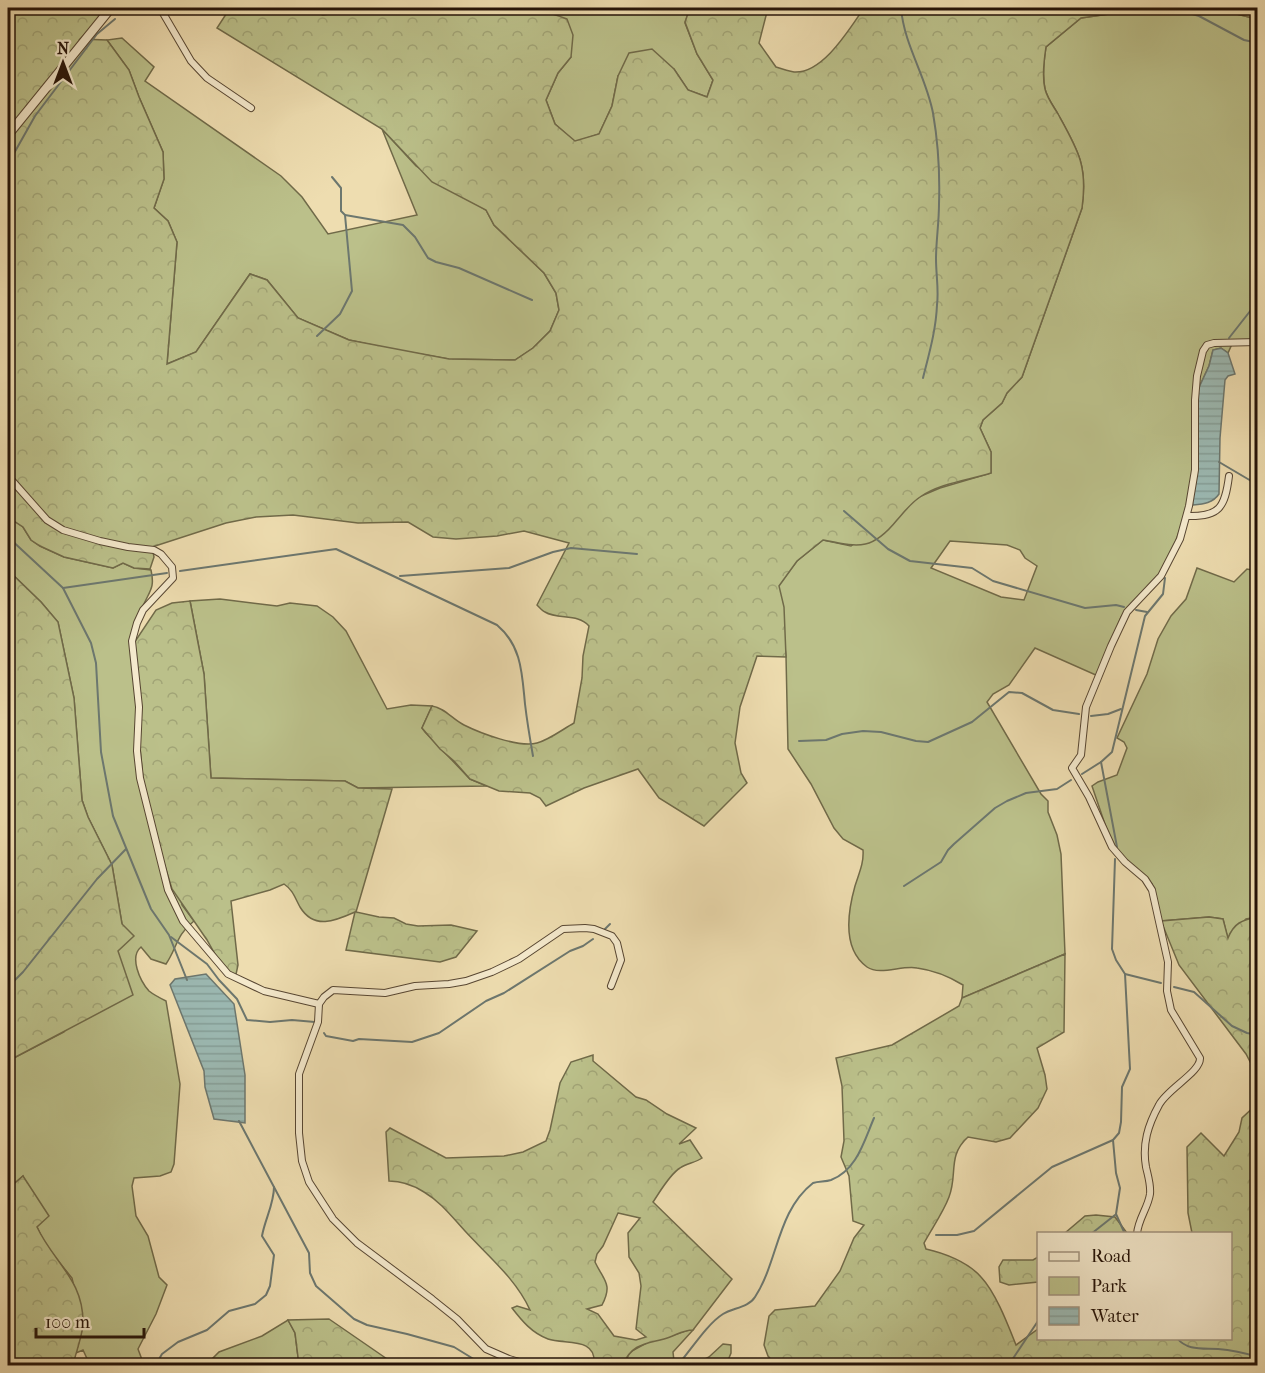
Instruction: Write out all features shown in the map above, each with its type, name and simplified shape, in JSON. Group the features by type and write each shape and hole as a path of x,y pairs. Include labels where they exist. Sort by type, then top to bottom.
{"street":[{"path":"8,135 111,8"},
{"path":"160,8 191,61 207,78 251,108"},
{"path":"1137,1232 1137,1226 1150,1194 1144,1152 1149,1129 1160,1102 1167,1093 1198,1068 1200,1058 1172,1010 1167,990 1168,962 1152,890 1145,879 1112,847 1089,797 1072,768 1081,755 1086,707 1111,646 1132,606 1165,570 1180,539 1187,516 1195,470 1195,400 1197,375 1203,351 1207,345 1214,343 1257,342"},
{"path":"8,476 47,520 63,530 128,547 154,550 161,554 172,567 172,578 143,610 132,641 139,707 137,751 140,778 168,890 183,921 228,974 264,992 319,1004"},
{"path":"1187,516 1206,517 1217,511 1226,494 1229,476"},
{"path":"532,1365 509,1359 486,1348 457,1319 357,1243 333,1219 309,1182 300,1148 298,1080 300,1068 318,1022 319,1004 333,990 385,993 415,986 466,981 519,959 563,929 594,929 612,936 617,943 621,960 611,986"}],"green space":[{"path":"8,8 106,8 90,30 80,39 107,40 129,70 163,152 164,179 154,208 168,221 177,242 167,364 196,352 250,274 267,280 298,318 349,340 449,359 515,360 533,348 550,331 559,310 556,293 544,273 494,225 486,210 432,182 382,129 217,28 230,8 300,8 323,15 336,13 337,8 500,8 507,13 523,10 537,11 567,19 573,35 571,57 558,73 546,100 555,124 575,141 599,134 612,106 618,76 629,53 652,49 674,69 688,90 707,97 713,80 697,54 685,22 690,8 768,8 759,43 776,67 794,72 805,71 825,58 843,38 864,8 1151,8 1081,18 1046,47 1043,74 1045,89 1076,148 1082,169 1084,193 1082,208 1022,377 1007,393 1002,403 983,420 980,428 991,452 991,473 928,492 914,502 888,530 872,542 856,545 823,540 797,561 779,586 784,607 786,657 757,656 740,707 735,743 741,773 747,783 704,826 659,798 638,769 584,788 546,806 540,798 530,793 499,791 470,779 422,728 432,706 441,709 471,728 500,739 520,743 542,742 574,723 589,626 579,619 550,614 537,605 569,543 524,531 497,536 456,539 433,537 408,522 358,523 293,515 256,517 226,523 152,547 154,557 150,569 134,568 123,563 113,568 64,557 40,546 31,540 23,527 8,517"},
{"path":"500,8 690,8 685,23 697,54 713,80 707,97 688,90 674,69 618,76 612,106 599,134 575,142 555,124 546,100 558,73 571,57 521,9 506,13"},
{"path":"1151,8 1212,8 1257,19 1257,342 1232,344 1228,353 1221,348 1213,350 1209,366 1196,394 1191,497 1164,575 1139,600 1128,607 1121,617 1098,676 1035,648 1009,685 993,694 987,702 1041,794 1048,801 1048,812 1061,854 1065,954 962,998 963,985 947,977 929,970 911,967 872,970 859,959 854,950 850,940 849,918 852,896 862,864 863,850 843,839 834,828 811,784 788,749 786,656 778,586 797,561 823,540 851,546 921,496 991,473 991,452 980,428 983,420 1002,403 1007,393 1022,377 1082,208 1084,181 1080,159 1047,96 1043,73 1046,47 1081,18","holes":["950,541 1007,545 1020,550 1025,558 1037,566 1024,600 1001,597 931,568"]},
{"path":"1212,8 1257,8 1257,19"},
{"path":"122,38 154,67 145,81 281,176 302,197 328,234 417,215 382,129 416,166 486,210 494,225 544,273 556,293 559,310 550,331 533,348 515,360 449,359 391,349 349,340 298,318 267,280 250,274 196,352 167,364 177,242 168,221 154,208 164,179 163,152 129,70 107,40"},
{"path":"8,517 23,527 31,540 64,557 113,568 123,563 134,568 151,570 152,576 151,589 132,633 182,905 194,921 180,937 166,964 151,959 141,947 136,957 139,975 146,987 166,1001 180,1084 174,1164 171,1172 160,1176 134,1178 132,1186 136,1216 148,1236 159,1277 167,1285 156,1314 138,1349 144,1365 90,1365 83,1350 76,1353 83,1326 72,1278 46,1246 37,1227 23,1176 8,1189 8,1061 64,1032 118,951 122,924 112,865 82,800 74,698 58,622 14,576 8,574"},
{"path":"1197,568 1234,582 1247,569 1257,571 1257,917 1246,919 1228,940 1223,919 1209,917 1161,921 1152,884 1117,851 1110,839 1092,786 1117,775 1127,748 1124,742 1117,738 1147,674 1158,639 1171,616 1186,599"},
{"path":"8,574 14,576 58,622 74,698 82,800 112,865 122,924 134,936 118,951 133,995 8,1061"},
{"path":"220,599 277,606 290,603 317,606 333,617 346,631 387,709 411,705 432,706 422,728 470,779 487,786 358,788 345,781 211,778 204,674 190,601"},
{"path":"190,601 204,674 211,778 345,781 358,788 392,789 356,912 394,918 406,924 418,926 451,925 477,931 456,957 440,962 346,950 355,912 325,922 312,919 300,907 292,892 284,884 231,901 238,965 235,979 220,963 172,889 145,801 133,672 132,646 156,610 172,603"},
{"path":"1209,917 1223,919 1228,938 1239,923 1257,917 1257,1075 1246,1054 1179,965 1161,921"},
{"path":"1065,954 1064,1032 1037,1048 1047,1089 1038,1108 1010,1138 996,1142 968,1137 962,1144 955,1158 952,1189 941,1215 924,1243 926,1249 955,1259 981,1277 997,1300 1016,1345 1037,1330 1037,1340 1232,1340 1232,1232 1192,1232 1188,1213 1187,1147 1201,1133 1224,1156 1239,1132 1242,1118 1257,1104 1257,1365 776,1365 768,1356 764,1345 769,1316 775,1310 815,1306 840,1271 854,1238 864,1225 853,1221 849,1176 841,1157 844,1141 842,1086 836,1058 892,1045 959,1006 962,998"},
{"path":"593,1055 593,1061 636,1097 646,1100 667,1114 696,1128 679,1144 690,1140 702,1158 676,1171 653,1202 732,1279 693,1330 637,1347 631,1351 623,1365 594,1365 594,1356 585,1346 548,1339 532,1330 512,1308 517,1306 530,1310 517,1288 446,1210 436,1200 416,1187 389,1181 386,1132 390,1128 446,1158 504,1156 523,1152 546,1141 560,1083 571,1062","holes":["618,1213 640,1218 628,1233 629,1257 639,1273 641,1286 636,1329 646,1337 636,1340 614,1336 598,1314 587,1309 602,1305 607,1292 606,1283 595,1262"]},
{"path":"23,1176 49,1216 37,1227 67,1272 79,1295 83,1324 73,1365 8,1365 8,1189"},
{"path":"1085,1216 1115,1217 1126,1232 1066,1232"},
{"path":"1037,1258 1037,1282 1009,1285 1000,1282 999,1267 1003,1260 1033,1260"},
{"path":"329,1319 390,1361 389,1365 299,1365 295,1333 288,1320"},
{"path":"288,1320 295,1333 299,1365 205,1366 219,1352 262,1336"},
{"path":"693,1330 673,1352 674,1361 679,1365 623,1366 630,1352 652,1340"},
{"path":"723,1344 731,1345 731,1353 726,1365 693,1365 709,1357"}],"water":[{"path":"1221,348 1228,353 1235,374 1228,376 1225,380 1220,438 1219,494 1211,501 1193,505 1191,497 1196,394 1209,366 1213,350"},
{"path":"206,974 234,1004 245,1075 245,1123 214,1119 205,1087 204,1071 170,985 175,979"}],"waterway":[{"path":"901,8 906,35 930,99 938,158 939,211 936,259 938,299 934,333 923,378"},
{"path":"1172,8 1199,16 1244,40 1258,43"},
{"path":"8,164 35,116 97,34 115,19"},
{"path":"317,336 340,314 352,291 345,215 341,211 341,188 332,177"},
{"path":"345,215 403,225 415,237 428,258 459,268 532,300"},
{"path":"1229,338 1258,301"},
{"path":"1219,462 1258,485"},
{"path":"844,511 888,549 910,561 972,568 993,581 1085,608 1116,605 1124,607"},
{"path":"8,537 63,588 91,643 96,663 101,752 113,816 151,909 169,935 187,980"},
{"path":"400,576 509,568 571,548 637,554"},
{"path":"180,571 336,549 497,625 512,642 519,661 533,756"},
{"path":"63,588 167,573"},
{"path":"1082,774 1112,752 1145,616 1163,594 1165,578"},
{"path":"1136,610 1147,612"},
{"path":"799,741 826,740 842,734 863,731 881,732 928,742 972,722 1009,692 1022,693 1053,710 1079,714"},
{"path":"1091,716 1108,714 1121,709"},
{"path":"1101,762 1117,847"},
{"path":"904,886 941,862 948,850 995,808 1026,793 1057,789 1071,780"},
{"path":"8,987 23,972 97,879 126,849"},
{"path":"936,1235 957,1235 974,1231 1052,1167 1113,1140 1119,1133 1122,1087 1130,1069 1125,974 1112,949 1115,859"},
{"path":"604,930 610,924"},
{"path":"171,937 207,964 237,999 247,1020 315,1022"},
{"path":"324,1033 326,1036 353,1041 359,1039 412,1042 439,1033 486,1001 504,993 593,939"},
{"path":"1125,974 1161,983"},
{"path":"1174,987 1194,992 1232,1026 1258,1035"},
{"path":"677,1366 717,1318 749,1303 755,1297 763,1283 792,1208 813,1183 831,1180 847,1169 863,1145 874,1118"},
{"path":"239,1121 309,1253 310,1273 316,1286 354,1319 367,1325 454,1347 485,1366"},
{"path":"1113,1140 1120,1188 1116,1214 1124,1232"},
{"path":"155,1366 162,1354 178,1342 207,1330 229,1311 255,1304 266,1295 270,1286 274,1255 262,1236 273,1199 274,1187"},
{"path":"1094,1232 1115,1215"},
{"path":"1008,1366 1037,1322"},
{"path":"1179,1340 1190,1347 1228,1350 1258,1357"}]}
